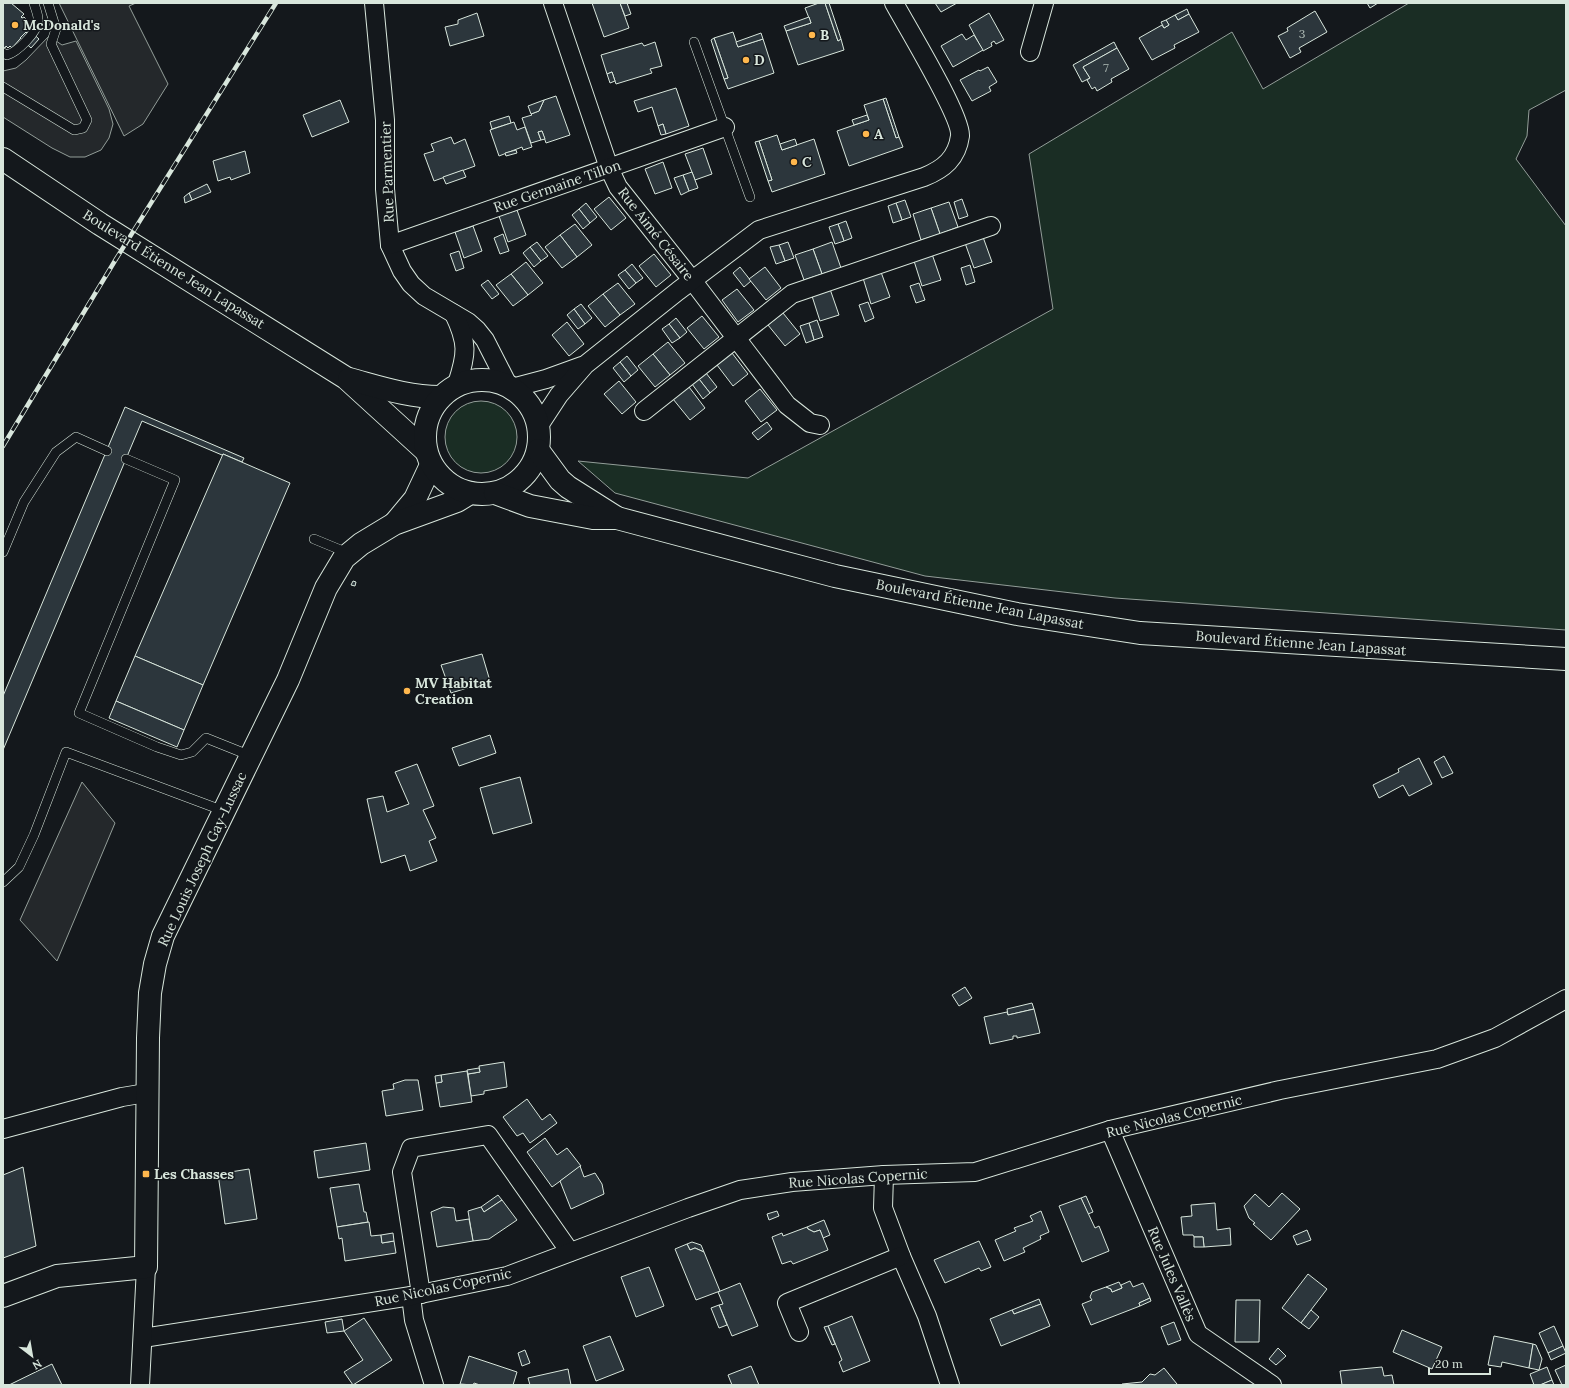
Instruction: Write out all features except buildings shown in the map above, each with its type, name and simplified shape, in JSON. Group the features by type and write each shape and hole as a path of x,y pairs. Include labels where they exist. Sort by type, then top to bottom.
{"main road":[{"name":"Boulevard Étienne Jean Lapassat","path":"3,159 100,224 346,378 428,458"},
{"name":"Boulevard Étienne Jean Lapassat","path":"346,378 422,397 440,397"},
{"path":"474,379 492,380 510,386 522,395 530,404 535,415 539,439 538,450 532,465 522,477 510,487 495,493 470,493 455,488 441,478 428,458 424,432 429,413 440,397 457,384 474,379"},
{"name":"Boulevard Étienne Jean Lapassat","path":"538,450 560,480 568,487 617,518"},
{"name":"Rue Louis Joseph Gay-Lussac","path":"394,524 415,499 428,458"},
{"name":"Rue Louis Joseph Gay-Lussac","path":"146,1267 146,1093 150,1001 155,964 163,936 288,680 326,588 344,558 361,544 394,524 457,501 470,493"},
{"name":"Boulevard Étienne Jean Lapassat","path":"495,493 530,506 593,518 617,518 843,577 1017,614 1140,633 1566,659"},
{"path":"3,1296 57,1276 146,1267"}],"street":[{"name":"Rue Parmentier","path":"374,3 385,120 385,189 390,245 402,271 424,296 468,322 477,330 485,340 510,386"},
{"name":"Rue Aimé Césaire","path":"553,3 609,168 618,187 692,280 787,406 810,424 820,425"},
{"path":"538,427 559,395 585,365 692,280 759,230 924,177 943,168 952,160 960,135 959,126 949,104 894,3"},
{"path":"1030,52 1044,3"},
{"name":"Rue Germaine Tillon","path":"390,245 725,127"},
{"path":"644,411 792,294 991,226"},
{"path":"454,314 460,326 465,344 464,362 457,384"},
{"path":"510,386 546,379 585,365"},
{"name":"Rue Nicolas Copernic","path":"143,1338 416,1295 507,1276 740,1190 792,1182 884,1175 975,1172 1110,1130 1280,1090 1437,1059 1495,1038 1566,999"},
{"path":"3,1129 122,1097 146,1093"},
{"name":"Rue Jules Vallès","path":"1110,1130 1198,1334 1272,1385"},
{"path":"434,1385 414,1320 416,1295 402,1172 411,1148 488,1135 570,1252"},
{"path":"884,1175 883,1208 901,1256 927,1316 950,1385"},
{"path":"799,1332 787,1303 901,1256"},
{"name":"Rue Louis Joseph Gay-Lussac","path":"140,1385 146,1267"}],"lane":[{"path":"3,53 7,55 19,49 36,28 39,20 34,3"},
{"path":"3,87 74,130 83,128 87,120 51,44 56,29 48,3"},
{"path":"694,42 750,197"},
{"path":"3,552 24,502 56,452 76,437 107,451"},
{"path":"126,459 175,480 79,713 181,755 192,752 206,738 251,756"},
{"path":"314,539 349,554"},
{"path":"3,882 19,867 34,835 66,752 224,811"}],"green space":[{"path":"1409,3 1566,3 1566,90 1529,110 1527,136 1516,159 1566,226 1566,630 1115,598 925,576 615,493 578,461 748,478 1053,309 1029,154 1232,32 1263,89"},
{"path":"481,401 501,407 511,417 517,437 511,457 501,467 481,473 461,467 451,457 445,437 451,417 461,407"}],"shaded area":[{"path":"59,3 136,3 129,6 168,84 143,124 124,136"},
{"path":"49,36 62,45 76,41 109,109 113,124 109,138 101,150 85,157 70,157 52,148 3,117 3,71 16,68 26,60"},
{"path":"82,782 115,823 57,961 20,920"}],"railway":[{"path":"3,446 116,259 276,3"}],"place":[{"name":"McDonald's","path":"15,25"},
{"name":"B","path":"812,35"},
{"name":"D","path":"746,60"},
{"name":"A","path":"866,134"},
{"name":"C","path":"794,162"},
{"name":"MV Habitat Creation","path":"407,691"},
{"name":"Les Chasses","path":"146,1174"}]}
